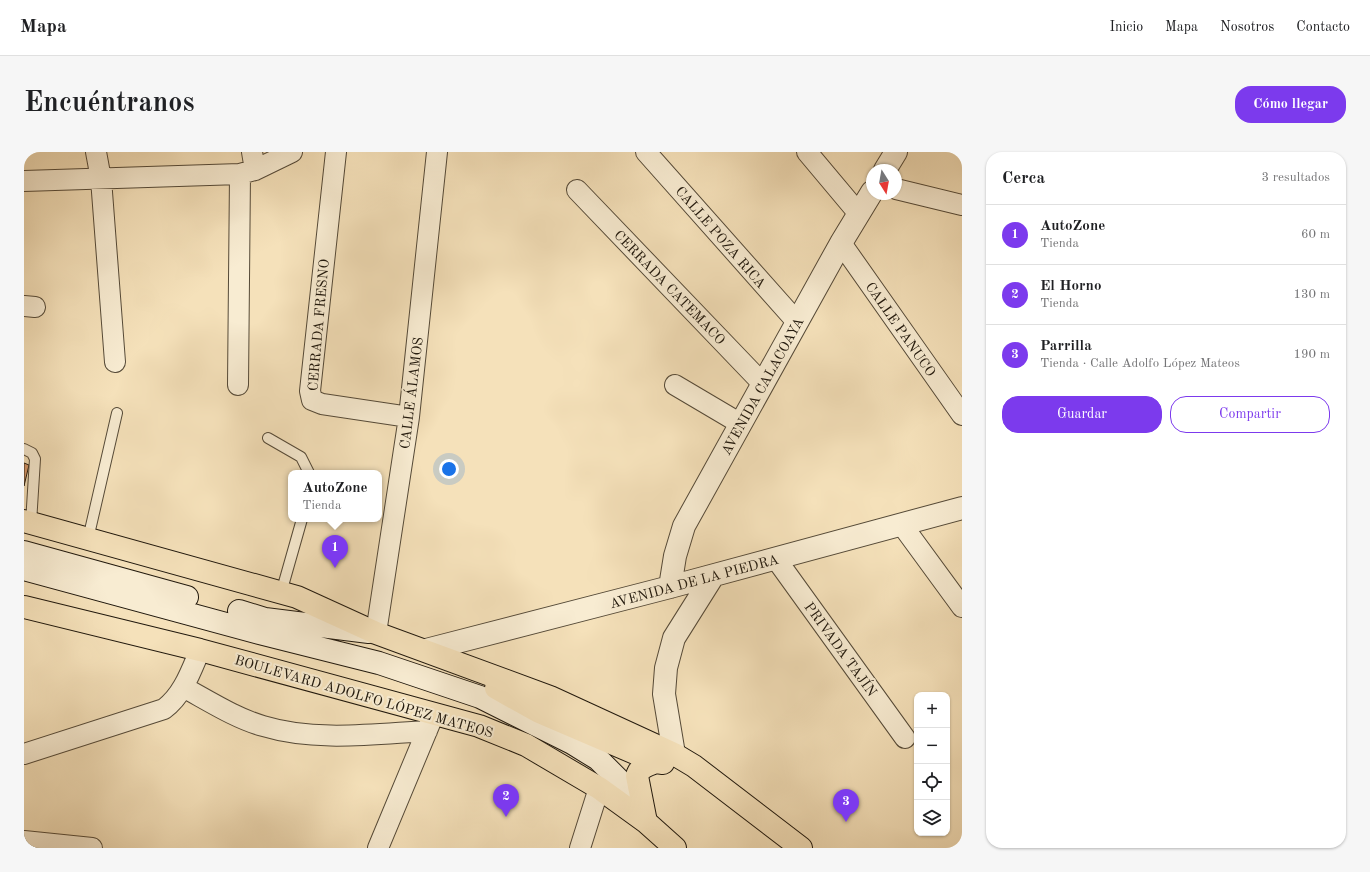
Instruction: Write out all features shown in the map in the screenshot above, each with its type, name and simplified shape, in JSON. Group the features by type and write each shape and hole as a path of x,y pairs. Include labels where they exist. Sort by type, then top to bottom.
{"main road":[{"path":"28,522 298,597 376,633 426,650 550,697 665,758 694,766 801,848"},
{"name":"BOULEVARD ADOLFO LÓPEZ MATEOS","path":"24,606 200,650 430,722 479,726 526,744 599,788 646,822"},
{"path":"665,758 644,766 636,776 646,822 675,848"}],"street":[{"path":"96,152 101,179 115,362"},
{"path":"24,181 101,179 249,165 292,152"},
{"name":"CERRADA FRESNO","path":"336,152 310,391 312,400 322,404 410,417"},
{"name":"CALLE ÁLAMOS","path":"376,633 410,417 437,152"},
{"name":"CALLE POZA RICA","path":"646,152 797,322"},
{"path":"807,152 859,214"},
{"path":"889,164 896,152"},
{"path":"238,385 249,165"},
{"name":"CERRADA CATEMACO","path":"577,190 763,384"},
{"path":"902,190 962,205"},
{"name":"AVENIDA CALACOAYA","path":"670,587 675,556 684,526 841,243 867,200"},
{"name":"CALLE PANUCO","path":"841,243 962,415"},
{"path":"675,385 740,424"},
{"name":"AVENIDA DE LA PIEDRA","path":"426,650 713,576 962,508"},
{"path":"902,525 962,607"},
{"path":"24,552 264,619 376,633"},
{"name":"PRIVADA TAJÍN","path":"776,559 905,738"},
{"name":"BOULEVARD ADOLFO LÓPEZ MATEOS","path":"24,568 263,634 379,663 480,697 572,743 598,760 622,784 646,822"},
{"path":"665,758 664,694 666,668 674,638 713,576"},
{"path":"24,754 164,709 172,703 183,687 200,650"},
{"path":"183,687 229,712 262,726 283,731 326,736 350,736 430,722"},
{"path":"378,848 430,722"},
{"path":"580,848 599,788"},
{"path":"24,841 92,848"}],"lane":[{"path":"88,539 117,413"},
{"path":"268,438 301,457 308,470"},
{"path":"24,449 32,453 35,460 28,522"},
{"path":"281,593 301,522"}],"building":[{"path":"24,463 29,465 24,486"}],"place":[{"name":"AutoZone","path":"335,568"},
{"name":"El Horno","path":"506,817"},
{"name":"Parrilla","path":"846,822"}]}
